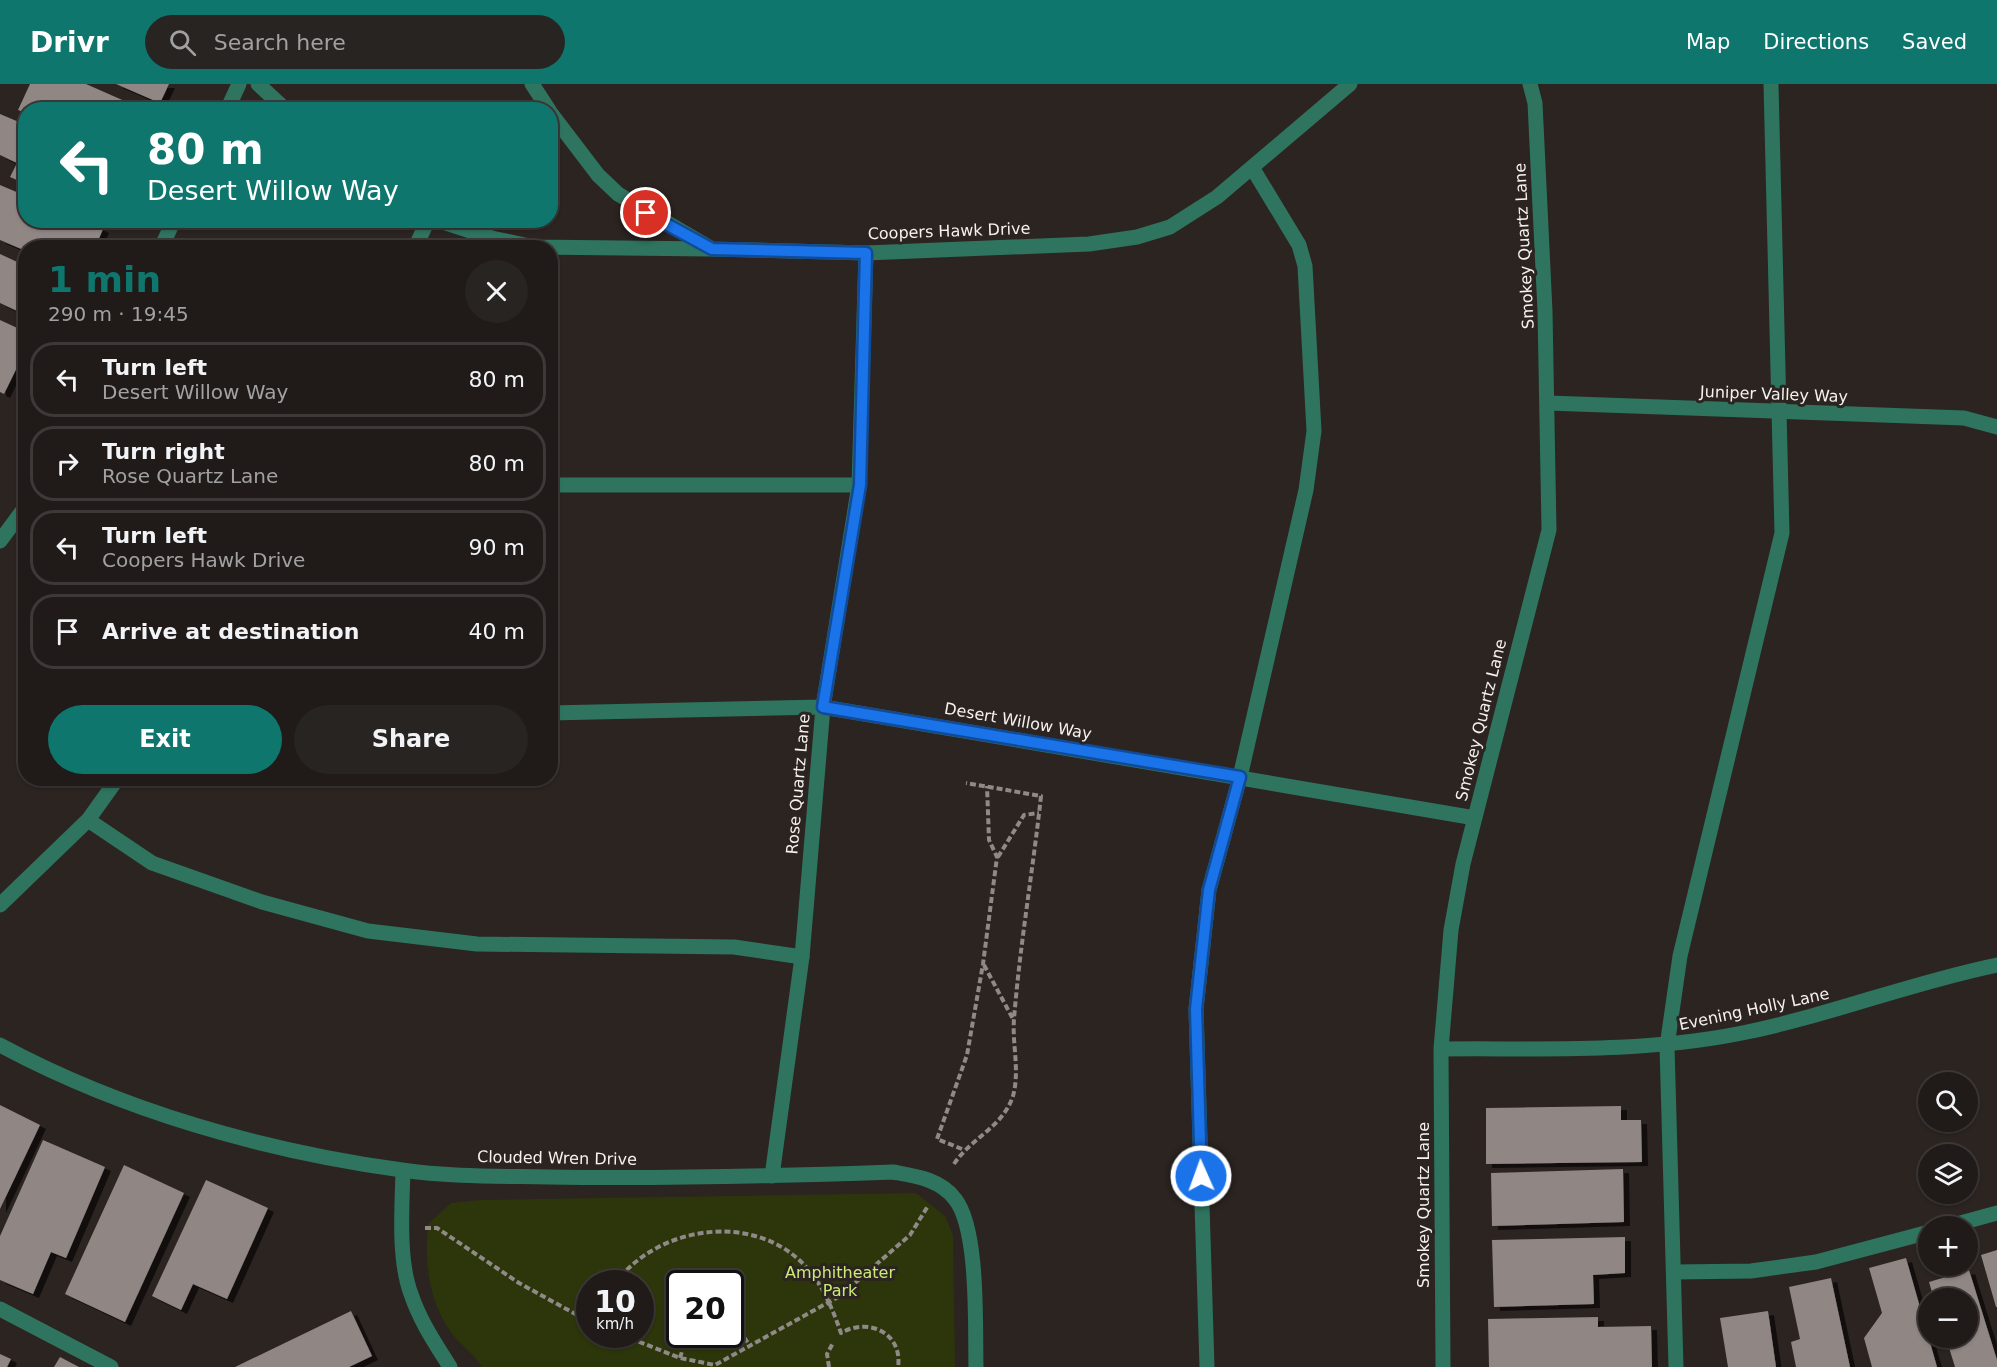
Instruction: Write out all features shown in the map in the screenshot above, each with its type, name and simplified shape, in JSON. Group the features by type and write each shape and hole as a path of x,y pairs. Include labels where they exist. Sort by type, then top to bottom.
{"street":[{"path":"231,102 239,84"},
{"path":"258,84 277,102"},
{"name":"Coopers Hawk Drive","path":"532,84 544,102"},
{"name":"Coopers Hawk Drive","path":"558,122 598,176 618,194 712,249 866,253 1089,244 1137,237 1170,227 1217,197 1253,169 1350,84"},
{"name":"Smokey Quartz Lane","path":"1443,1367 1441,1050 1451,930 1463,864 1549,530 1548,404 1535,103 1530,84"},
{"path":"1676,1367 1667,1046 1680,956 1782,533 1781,412 1771,84"},
{"path":"1207,1367 1196,1009 1209,890 1240,777 1306,490 1314,431 1305,266 1299,245 1253,169"},
{"path":"461,228 501,240"},
{"path":"558,247 712,249"},
{"name":"Rose Quartz Lane","path":"772,1176 802,957 823,707 860,485 866,253"},
{"name":"Juniper Valley Way","path":"1548,404 1964,418 1997,427"},
{"path":"558,485 860,485"},
{"path":"0,541 18,519"},
{"name":"Desert Willow Way","path":"558,713 823,707 1475,818"},
{"path":"0,905 88,820 112,786"},
{"path":"88,820 152,863 262,902 368,931 477,944 734,947 802,957"},
{"name":"Evening Holly Lane","path":"1441,1050 1667,1046 1806,1019 1940,976 1997,965"},
{"name":"Clouded Wren Drive","path":"0,1046 105,1093 209,1129 300,1152 403,1171 618,1178 893,1172 931,1180 956,1199 972,1244 976,1367"},
{"path":"403,1171 401,1228 410,1292 424,1326 450,1367"},
{"path":"1978,1218 1997,1213"},
{"path":"1675,1272 1751,1271 1816,1262 1918,1235"},
{"path":"0,1309 111,1367"}],"path":[{"path":"654,1348 680,1358 715,1366 830,1302 910,1235 961,1154 1000,1122 1012,1096 1016,1069 1014,1020 1041,796 966,783"},
{"path":"987,786 989,840 997,857"},
{"path":"962,1149 937,1139 967,1055 983,964 997,857 1024,815 1040,813"},
{"path":"983,964 1014,1020"},
{"path":"401,1228 437,1228 519,1283 576,1314"},
{"path":"628,1270 659,1245 695,1232 737,1232 757,1237 784,1250 807,1268 830,1302 841,1333 849,1328 869,1326 891,1337 898,1351 898,1367"},
{"path":"744,1337 750,1346"},
{"path":"829,1367 827,1354 833,1343"},
{"path":"680,1358 683,1348"}],"green space":[{"name":"Amphitheater Park","path":"916,1193 945,1216 953,1235 955,1367 482,1367 446,1324 430,1283 427,1254 428,1224 451,1203 481,1200"}],"building":[{"path":"30,84 86,84 127,102 22,102"},
{"path":"116,84 169,84 160,102"},
{"path":"0,114 18,122 18,180 10,177 17,163 0,155"},
{"path":"0,185 18,193 18,228 103,229 98,240 18,240 18,248 0,240"},
{"path":"0,254 18,262 18,311 0,303"},
{"path":"0,320 18,328 18,365 4,394 0,392"},
{"path":"0,1105 40,1125 0,1209"},
{"path":"1621,1106 1621,1120 1641,1120 1642,1162 1486,1164 1486,1108"},
{"path":"43,1140 105,1167 66,1258 51,1252 33,1294 0,1280 0,1236"},
{"path":"124,1165 184,1193 125,1322 65,1294"},
{"path":"1623,1169 1624,1222 1492,1226 1491,1173"},
{"path":"206,1180 268,1208 227,1299 193,1284 181,1310 152,1296"},
{"path":"1625,1237 1625,1273 1593,1275 1594,1304 1494,1307 1492,1240"},
{"path":"1997,1250 1997,1307 1996,1307 1981,1255"},
{"path":"1906,1258 1918,1300 1918,1348 1932,1348 1937,1367 1872,1367 1864,1338 1882,1313 1869,1268"},
{"path":"1949,1276 1971,1276 1975,1288 1931,1288 1929,1282"},
{"path":"1831,1278 1850,1367 1796,1367 1791,1342 1800,1339 1789,1287"},
{"path":"1978,1299 1997,1360 1997,1367 1955,1367 1949,1348 1978,1348"},
{"path":"351,1311 372,1356 349,1367 235,1367"},
{"path":"1768,1311 1776,1367 1728,1367 1720,1318"},
{"path":"1598,1317 1598,1327 1651,1326 1652,1367 1489,1367 1488,1319"},
{"path":"0,1354 11,1359 7,1367 0,1367"},
{"path":"60,1357 79,1367 54,1367"}],"route":[{"path":"646,213 712,249 866,253 860,485 823,707 1240,777 1209,890 1196,1009 1201,1176"}]}
